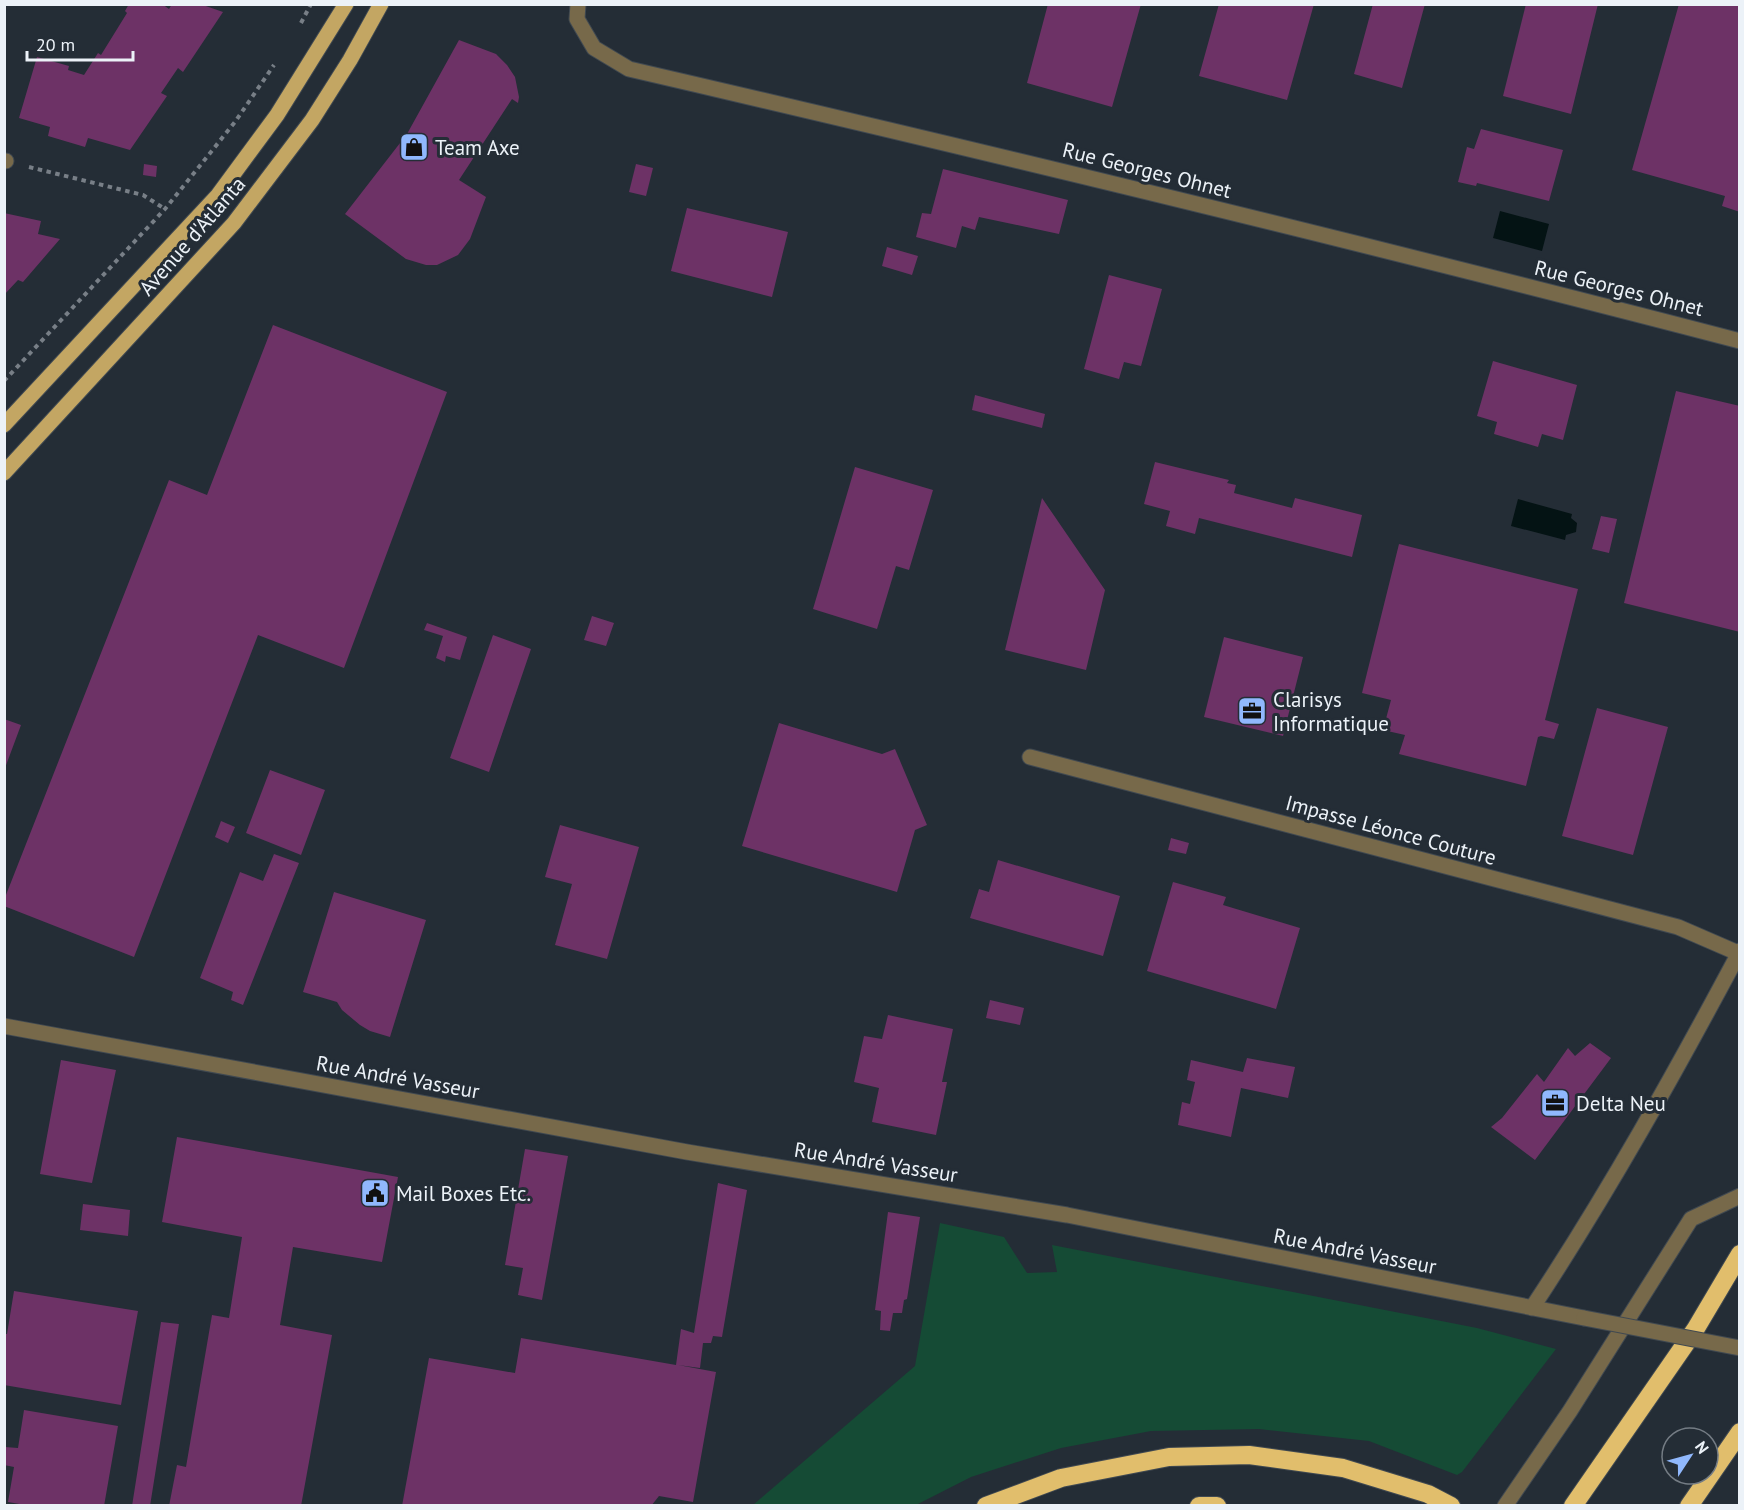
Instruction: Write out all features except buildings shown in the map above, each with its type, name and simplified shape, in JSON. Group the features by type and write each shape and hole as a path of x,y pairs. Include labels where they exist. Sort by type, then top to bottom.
{"highway":[{"path":"1573,1506 1695,1330 1740,1254"},
{"path":"1689,1506 1740,1432"},
{"path":"986,1506 1061,1478 1169,1457 1249,1455 1343,1468 1428,1494 1451,1506"},
{"path":"1199,1506 1217,1506"}],"main road":[{"name":"Avenue d'Atlanta","path":"4,425 218,195 277,115 346,4"},
{"name":"Avenue d'Atlanta","path":"4,473 234,223 312,120 350,60 381,4"}],"street":[{"name":"Rue Georges Ohnet","path":"578,4 577,19 594,48 629,69 921,136 1740,341"},
{"name":"Impasse Léonce Couture","path":"1030,757 1678,927 1739,952"},
{"path":"1532,1308 1621,1168 1739,952"},
{"name":"Rue André Vasseur","path":"4,1026 687,1152 1067,1215 1740,1348"},
{"path":"1505,1506 1570,1411 1691,1219 1740,1197"}],"path":[{"path":"295,32 311,4"},
{"name":"Avenue d'Atlanta","path":"4,381 165,209 235,122 278,60"},
{"path":"5,161 143,195 165,209"}],"green space":[{"path":"940,1223 1004,1237 1027,1273 1057,1272 1052,1245 1477,1328 1556,1349 1462,1472 1457,1475 1369,1441 1259,1429 1151,1431 1061,1448 971,1477 916,1505 753,1505 915,1366"}],"shaded area":[{"path":"1500,211 1549,224 1542,251 1493,238"},
{"path":"1518,499 1572,514 1571,518 1577,523 1576,532 1566,535 1565,540 1511,526"}],"place":[{"name":"Team Axe","path":"414,147"},
{"name":"Clarisys Informatique","path":"1252,711"},
{"name":"Delta Neu","path":"1555,1103"},
{"name":"Mail Boxes Etc.","path":"375,1193"}]}
